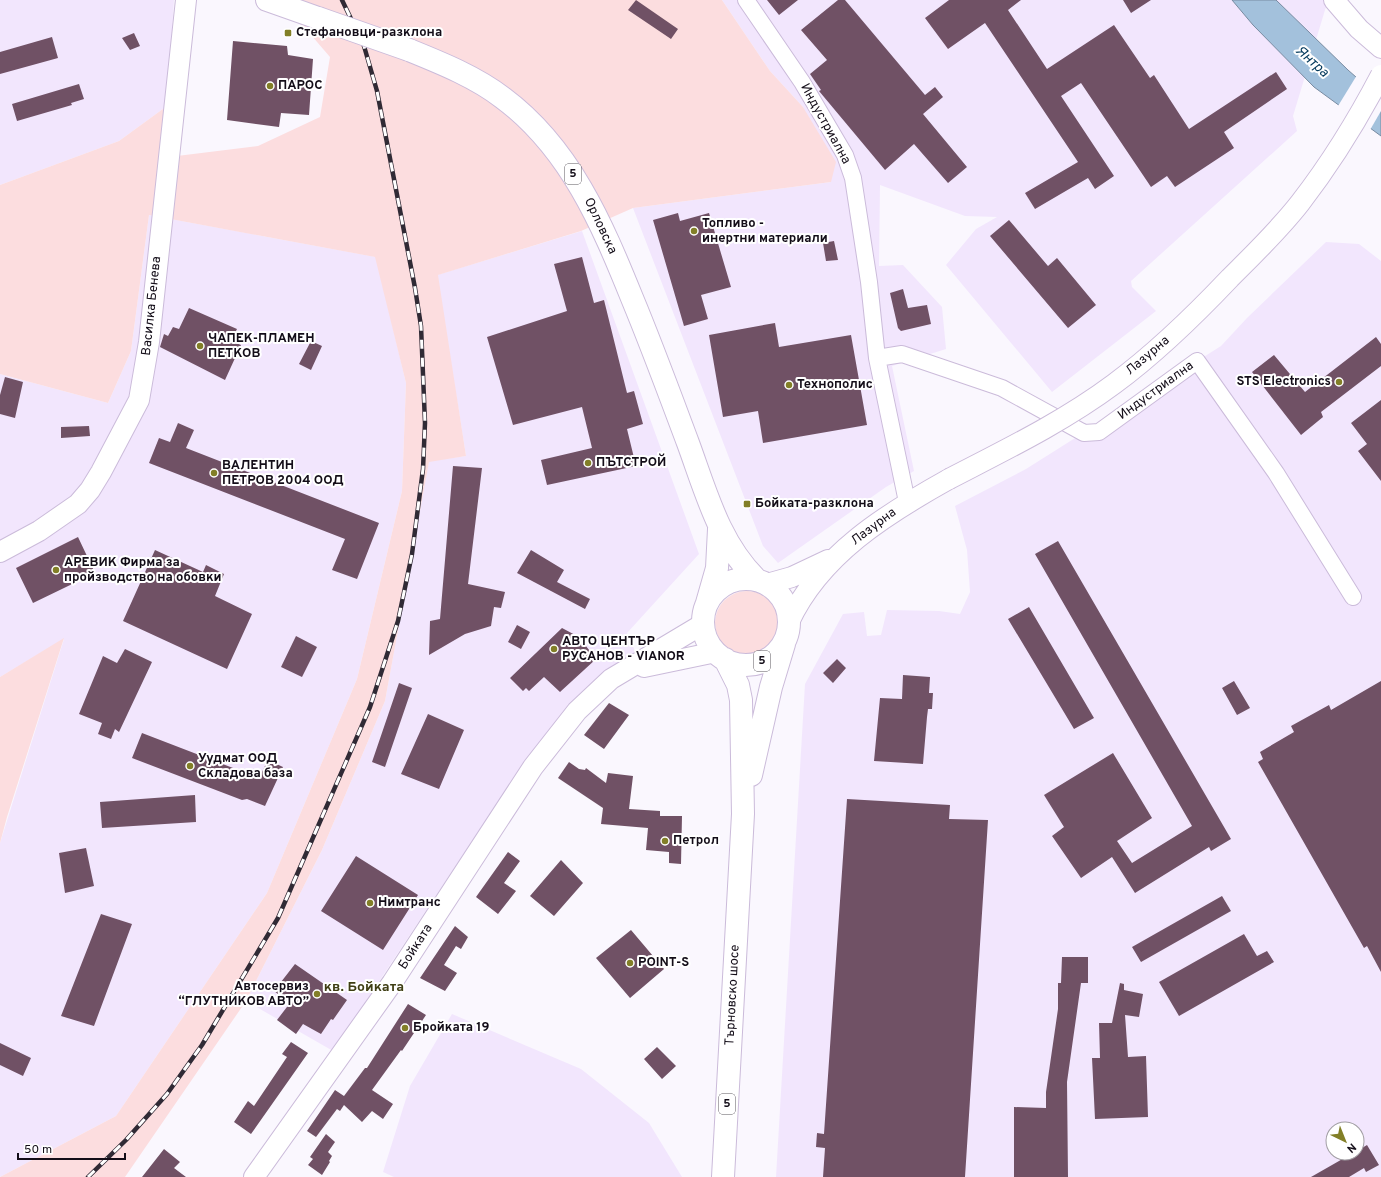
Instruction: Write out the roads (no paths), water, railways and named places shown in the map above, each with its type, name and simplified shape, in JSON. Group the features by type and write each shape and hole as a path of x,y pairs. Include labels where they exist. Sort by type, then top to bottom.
{"main road":[{"name":"Орловска","path":"267,0 409,50 469,78 503,98 542,134 581,186 604,232 659,364 719,527 736,558 762,582"},
{"name":"Орловска","path":"704,617 717,568 719,527"},
{"path":"704,617 710,599 719,589 731,582 744,579 762,582"},
{"name":"5","path":"704,617 709,644 720,656 738,664 752,664 765,661 776,653 787,632 788,611 783,600 776,591 762,582"},
{"name":"Търновско шосе","path":"743,814 764,715 787,632"},
{"name":"Търновско шосе","path":"720,656 738,685 741,700 743,814 723,1177"}],"street":[{"name":"Василка Бенева","path":"0,552 39,531 78,504 90,490 101,472 139,400 149,342 186,0"},
{"name":"Индустриална","path":"746,0 802,82 845,155 855,186 869,282 877,358 907,502"},
{"path":"1334,0 1359,29 1381,48"},
{"name":"Лазурна","path":"787,632 804,593 839,555 865,532 907,502 1036,433 1088,402 1113,385 1179,330 1300,204 1343,142 1381,75"},
{"name":"Индустриална","path":"877,358 902,354 1002,388 1084,433 1099,432 1197,361 1276,473 1353,597"},
{"name":"Лазурна","path":"762,582 792,577 839,555"},
{"name":"Бойката","path":"254,1177 392,983 533,768 555,737 577,711 611,680 630,669 704,617"},
{"name":"Бойката","path":"630,669 720,656"}],"water":[{"name":"Янтра","path":"1232,0 1276,0 1348,70 1381,99 1381,136 1314,87 1253,25"}],"railway":[{"path":"88,1177 126,1140 167,1094 202,1045 278,918 370,707 398,621 412,554 423,469 425,423 421,326 377,91 364,46 342,0"}],"place":[{"name":"Стефановци-разклона","path":"288,33"},
{"name":"ПАРОС","path":"270,86"},
{"name":"Топливо - инертни материали","path":"694,231"},
{"name":"ЧАПЕК-ПЛАМЕН ПЕТКОВ","path":"200,346"},
{"name":"STS Electronics","path":"1339,382"},
{"name":"Технополис","path":"789,385"},
{"name":"ПЪТСТРОЙ","path":"588,463"},
{"name":"ВАЛЕНТИН ПЕТРОВ 2004 ООД","path":"214,473"},
{"name":"Бойката-разклона","path":"747,504"},
{"name":"АРЕВИК Фирма за пройзводство на обовки","path":"56,570"},
{"name":"АВТО ЦЕНТЪР РУСАНОВ - VIANOR","path":"554,649"},
{"name":"Уудмат ООД Складова база","path":"190,766"},
{"name":"Петрол","path":"665,841"},
{"name":"Нимтранс","path":"370,903"},
{"name":"POINT-S","path":"630,963"},
{"name":"Автосервиз “ГЛУТНИКОВ АВТО”","path":"317,994"},
{"name":"Бройката 19","path":"405,1028"}],"district":[{"name":"кв. Бойката","path":"364,987"}]}
